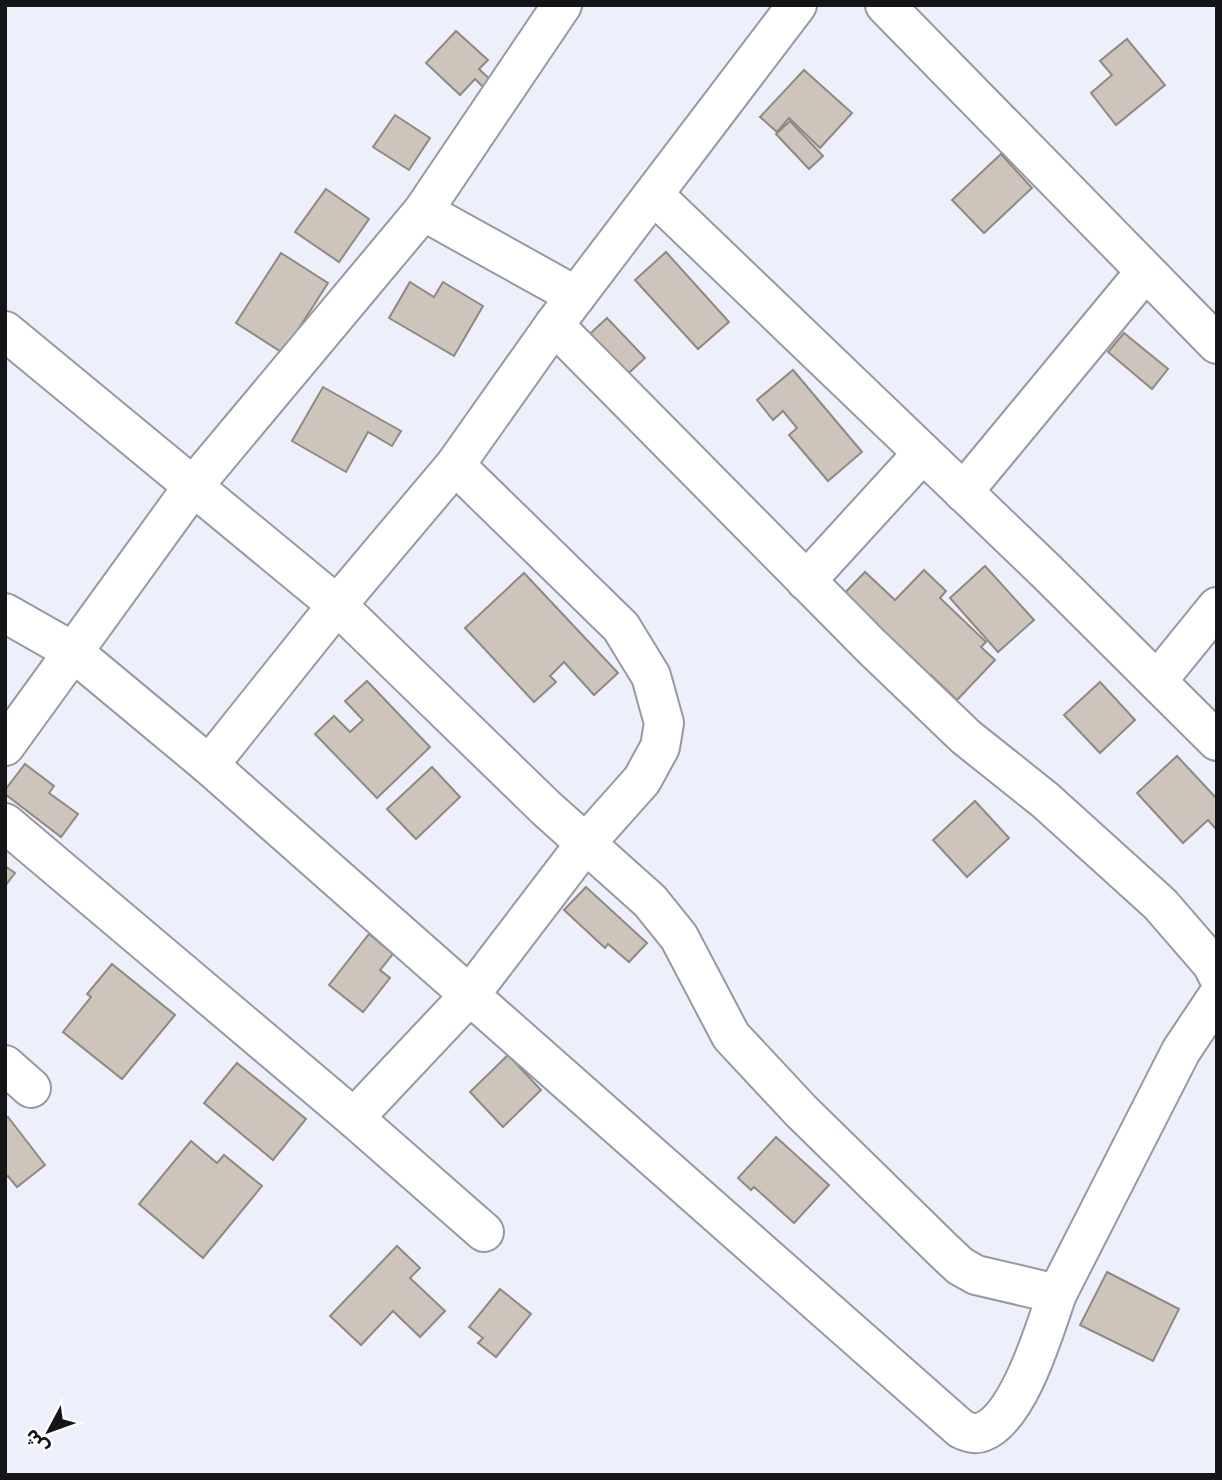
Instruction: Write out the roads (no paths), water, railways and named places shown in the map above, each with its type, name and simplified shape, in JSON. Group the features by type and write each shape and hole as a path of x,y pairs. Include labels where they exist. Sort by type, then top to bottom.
{"street":[{"path":"5,746 194,485 423,211 562,5"},
{"path":"209,765 337,605 455,466 565,311 797,5"},
{"path":"885,5 1217,344"},
{"path":"654,195 1217,741"},
{"path":"423,211 565,311 806,581 966,737 1045,800 1160,904 1212,964 1217,974"},
{"path":"963,492 1145,272"},
{"path":"5,331 337,605 585,844 650,901 679,937 731,1036 801,1111 960,1266 976,1275 1057,1294"},
{"path":"806,581 923,453"},
{"path":"354,1118 468,996 585,844 642,780 660,747 664,723 651,676 621,627 455,466"},
{"path":"1157,681 1217,607"},
{"path":"5,613 72,651 209,765 961,1429 975,1434 982,1433 997,1422 1030,1370 1057,1294 1181,1051 1217,997"},
{"path":"5,823 354,1118 484,1232"}]}
